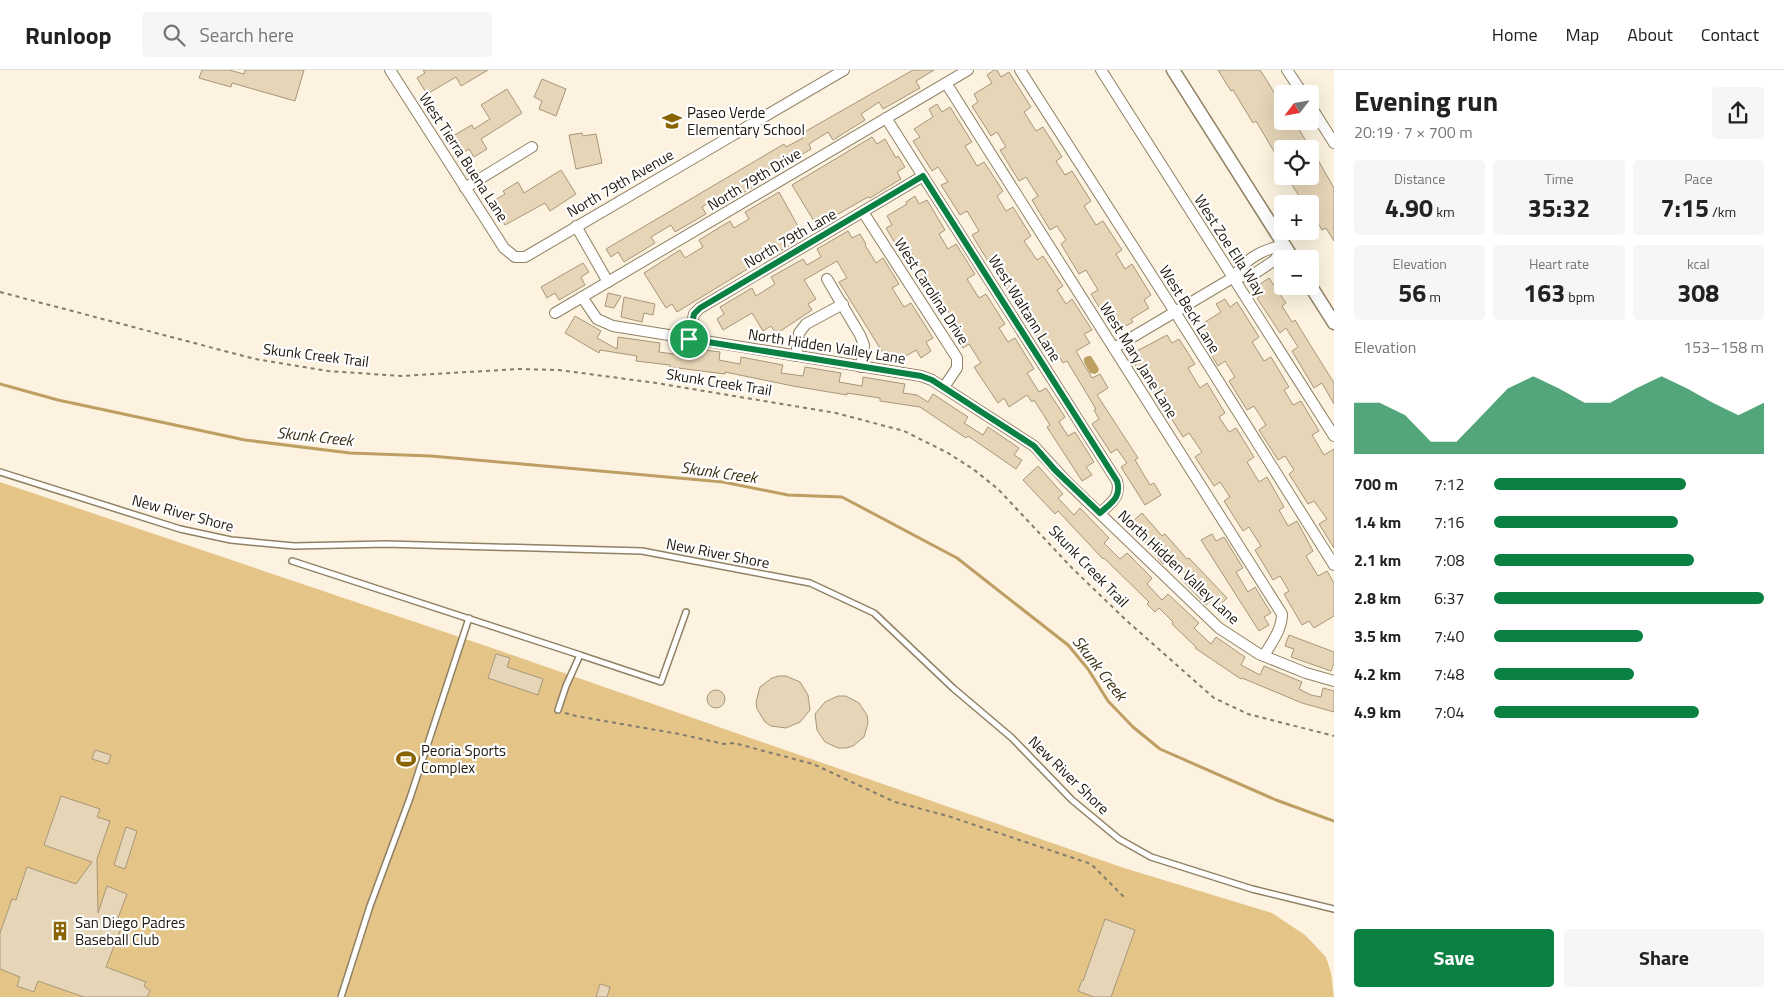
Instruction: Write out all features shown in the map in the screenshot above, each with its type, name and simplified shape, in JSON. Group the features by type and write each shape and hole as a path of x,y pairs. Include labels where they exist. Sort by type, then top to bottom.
{"street":[{"name":"West Tierra Buena Lane","path":"390,70 504,248 515,257"},
{"name":"North 79th Avenue","path":"515,257 525,257 844,70"},
{"name":"North 79th Drive","path":"555,313 968,70"},
{"name":"West Beck Lane","path":"1020,70 1334,565"},
{"name":"West Zoe Ella Way","path":"1101,70 1334,436"},
{"path":"1173,70 1287,250"},
{"path":"1287,70 1297,85"},
{"name":"West Mary Jane Lane","path":"946,83 1282,614 1279,630 1264,656"},
{"name":"West Waltann Lane","path":"886,118 1117,481 1119,489 1116,497 1100,513"},
{"path":"1319,119 1334,143"},
{"path":"465,188 532,147"},
{"name":"North 79th Lane","path":"689,339 694,314 700,308 923,176"},
{"name":"West Carolina Drive","path":"863,212 957,358 957,368 944,387"},
{"path":"576,226 608,282"},
{"path":"1114,348 1234,277 1242,264 1267,248 1284,245"},
{"path":"827,279 843,304 864,344 861,367"},
{"path":"1316,295 1334,323"},
{"name":"North Hidden Valley Lane","path":"582,297 597,319 613,326 921,376 944,387 1034,446 1061,476 1211,621 1227,634 1264,656 1334,681"},
{"path":"796,356 799,333 806,324 843,304"}],"lane":[{"name":"New River Shore","path":"0,472 180,528 231,540 294,546 386,544 642,551 810,584 874,613 953,688 1012,738 1072,800 1119,839 1161,860 1252,889 1334,909"},
{"path":"292,560 661,682 686,612"},
{"path":"341,997 370,906 410,798 469,618"},
{"path":"558,710 580,655"}],"path":[{"name":"Skunk Creek Trail","path":"0,292 255,358 328,371 402,376 518,369 560,370 656,383 836,413 904,432 948,453 973,469 998,489 1072,568 1127,621 1214,698 1248,714 1334,736"},
{"path":"558,710 576,716 724,744 734,743 813,764 895,802 948,816 1091,864 1124,898"}],"shaded area":[{"path":"1091,356 1099,369 1095,374 1090,373 1084,362 1084,358"},
{"name":"Peoria Sports Complex","path":"0,482 498,650 1124,868 1272,913 1305,935 1326,957 1331,973 1334,997 0,997"}],"building":[{"path":"202,70 229,70 244,74 245,70 304,70 295,101 232,83 231,87 199,78"},
{"path":"423,70 488,70 461,86 456,77 427,94 417,78 425,73"},
{"path":"913,70 934,70 916,81 920,88 883,109 879,102 861,114 865,120 833,140 828,132 809,144 811,149 777,173 773,166 753,177 757,185 725,203 721,195 702,207 706,214 675,232 671,225 651,237 655,243 624,262 618,252 611,257 606,249 784,144 786,147 803,138 801,134"},
{"path":"997,70 1001,77 1009,72 1031,107 1024,112 1036,131 1043,127 1062,157 1056,161 1065,175 1072,171 1091,201 1084,206 1096,225 1103,221 1122,250 1116,254 1125,269 1132,264 1151,295 1144,300 1149,308 1131,319 1133,322 1122,328 1118,321 1110,325 1091,294 1098,290 1086,270 1079,274 1061,244 1066,240 1057,226 1050,230 1032,200 1038,196 1026,177 1019,181 1000,150 1006,147 997,132 991,136 972,106 978,102 974,94 992,83 987,75"},
{"path":"1218,70 1260,70 1274,92 1274,130 1299,130 1305,140 1274,140 1274,151 1256,121 1253,123 1233,90 1231,91"},
{"path":"542,79 566,89 556,116 539,109 542,101 534,97"},
{"path":"507,89 522,113 481,139 487,149 474,157 469,149 461,154 451,137 472,125 474,129 490,119 481,105"},
{"path":"937,104 942,112 950,107 972,142 965,146 977,166 984,162 1003,191 997,196 1006,211 1013,207 1031,236 1024,241 1037,260 1043,256 1063,286 1057,290 1066,304 1072,299 1092,330 1084,334 1090,343 1076,351 1092,378 1100,374 1108,388 1097,395 1138,458 1135,460 1150,485 1154,483 1161,495 1145,505 1121,467 1127,463 1117,449 1111,453 1092,424 1099,419 1094,410 1096,409 1067,361 1063,363 1059,356 1051,360 1032,329 1039,325 1027,305 1020,310 1001,279 1007,276 998,261 991,266 972,235 979,231 967,211 960,215 941,185 948,182 938,167 932,171 913,141 920,137 914,129 933,117 929,109"},
{"path":"582,133 583,136 596,134 602,163 576,169 569,135"},
{"path":"872,137 877,144 885,139 896,158 898,156 905,167 897,172 901,179 817,226 792,185"},
{"path":"1319,162 1334,188 1334,241 1326,228 1322,230 1319,225 1319,195 1298,195 1292,185 1319,185"},
{"path":"561,170 576,194 550,211 545,203 505,225 492,202 505,194 503,191 518,182 524,193"},
{"path":"779,192 804,237 772,256 768,249 750,259 754,265 677,312 672,304 666,308 644,273 680,250 685,258 703,247 699,240 730,221 734,228 749,219 745,212"},
{"path":"915,196 919,204 927,200 945,230 939,234 948,249 956,244 975,274 967,279 979,298 986,294 1005,324 999,328 1008,342 1015,338 1034,369 1027,373 1039,392 1046,388 1065,417 1059,422 1068,436 1075,432 1094,462 1086,467 1092,475 1082,481 1047,427 1050,425 1034,400 1032,402 1027,395 1009,407 1004,398 998,403 974,367 981,363 969,344 963,348 943,318 950,314 940,299 934,303 914,273 921,269 910,250 902,255 886,228 892,225 887,216 907,204 906,202"},
{"path":"848,231 852,238 860,234 876,263 883,258 899,284 892,288 904,307 911,303 933,338 926,342 931,351 921,358 916,350 898,361 894,353 886,358 839,282 847,278 837,261 804,280 816,299 808,304 812,310 776,334 771,326 763,331 752,313 723,330 717,319 724,314 720,307 752,288 756,296 775,284 771,277 803,259 807,265 821,257 817,249"},
{"path":"583,263 589,272 581,277 585,285 559,300 555,293 547,298 541,287"},
{"path":"1269,278 1274,285 1274,295 1281,295 1286,303 1282,306 1292,322 1295,320 1334,383 1334,404 1322,383 1314,388 1292,351 1298,347 1286,328 1280,333 1257,298 1264,293 1259,285"},
{"path":"608,293 621,296 614,308 605,306"},
{"path":"624,297 655,304 653,315 644,313 642,322 621,317"},
{"path":"1225,299 1230,307 1237,302 1259,337 1252,342 1264,361 1271,357 1289,387 1284,390 1293,405 1301,401 1319,431 1312,435 1324,455 1334,449 1334,548 1319,524 1327,519 1314,501 1308,504 1289,474 1294,470 1285,456 1278,460 1259,430 1266,425 1254,406 1247,410 1229,381 1235,377 1225,361 1218,366 1200,336 1206,332 1202,324 1221,312 1216,304"},
{"path":"575,316 601,331 597,338 617,349 618,337 660,343 659,352 681,355 682,347 720,352 719,360 740,364 741,357 783,365 781,373 803,376 805,367 841,373 839,382 862,386 863,377 905,384 903,393 917,395 928,402 933,394 968,417 964,423 983,435 988,427 1019,448 1014,455 1022,460 1016,469 968,436 966,438 920,407 880,401 880,398 847,393 847,395 793,386 725,372 725,374 636,361 637,356 600,350 599,353 565,333"},
{"path":"1167,335 1172,343 1179,339 1195,364 1188,368 1200,388 1207,383 1225,413 1219,417 1229,432 1236,428 1254,457 1247,462 1259,482 1267,477 1284,507 1279,510 1288,526 1297,521 1313,551 1306,556 1318,576 1327,571 1334,583 1334,616 1314,628 1309,621 1302,625 1284,594 1289,591 1280,576 1273,580 1255,550 1261,546 1249,527 1243,531 1224,501 1230,497 1220,482 1214,486 1195,457 1202,452 1189,433 1183,437 1164,407 1170,403 1161,388 1154,393 1134,363 1142,358 1137,351"},
{"path":"1038,466 1063,494 1058,498 1074,515 1080,508 1109,538 1104,543 1120,559 1127,553 1152,578 1147,584 1162,600 1168,594 1199,623 1194,628 1211,644 1216,637 1245,657 1241,665 1260,675 1264,666 1302,682 1299,689 1311,695 1321,697 1323,688 1334,691 1334,712 1302,703 1241,679 1195,648 1159,608 1155,612 1147,604 1149,602 1103,559 1058,511 1055,514 1023,480"},
{"path":"1142,513 1162,536 1165,534 1187,559 1189,558 1227,598 1220,605 1214,598 1206,605 1181,579 1186,574 1171,557 1163,564 1136,532 1140,529 1133,521"},
{"path":"1212,534 1216,541 1224,537 1243,568 1236,572 1248,592 1255,587 1271,613 1264,617 1269,625 1259,631 1201,540"},
{"path":"1289,635 1334,652 1334,663 1331,671 1291,657 1294,649 1285,646"},
{"path":"496,654 510,658 507,667 543,679 538,695 488,678"},
{"path":"786,676 800,682 808,695 810,710 800,722 786,728 771,726 765,722 757,709 756,702 760,687 772,678"},
{"path":"716,690 722,693 725,699 722,705 716,708 710,705 707,699 710,693"},
{"path":"838,696 846,696 859,703 867,715 868,723 864,737 853,746 846,748 838,748 825,742 817,730 815,714 825,702"},
{"path":"95,750 111,755 108,764 92,759"},
{"name":"San Diego Padres Baseball Club","path":"61,796 100,809 97,817 110,821 97,859 98,913 107,886 127,894 115,926 121,928 106,967 146,982 144,986 150,991 147,997 84,997 38,981 34,992 17,986 20,977 0,969 0,933 12,899 16,900 27,867 76,884 92,862 44,845"},
{"path":"126,827 137,831 125,869 114,865"},
{"path":"1105,919 1135,930 1111,997 1094,997 1078,991"},
{"path":"600,984 610,987 607,997 596,997"}],"waterway":[{"name":"Skunk Creek","path":"0,384 58,400 245,440 350,453 431,456 723,482 788,495 842,497 957,558 1068,645 1088,669 1108,701 1133,727 1160,749 1276,800 1334,821"}],"place":[{"name":"Paseo Verde Elementary School","path":"672,121"},
{"name":"Peoria Sports Complex","path":"406,759"},
{"name":"San Diego Padres Baseball Club","path":"60,931"}],"route":[{"path":"923,176 1117,481 1119,489 1116,497 1100,513 1055,470 1034,446 944,387 921,376 689,339 694,314 700,308 923,176"}]}
